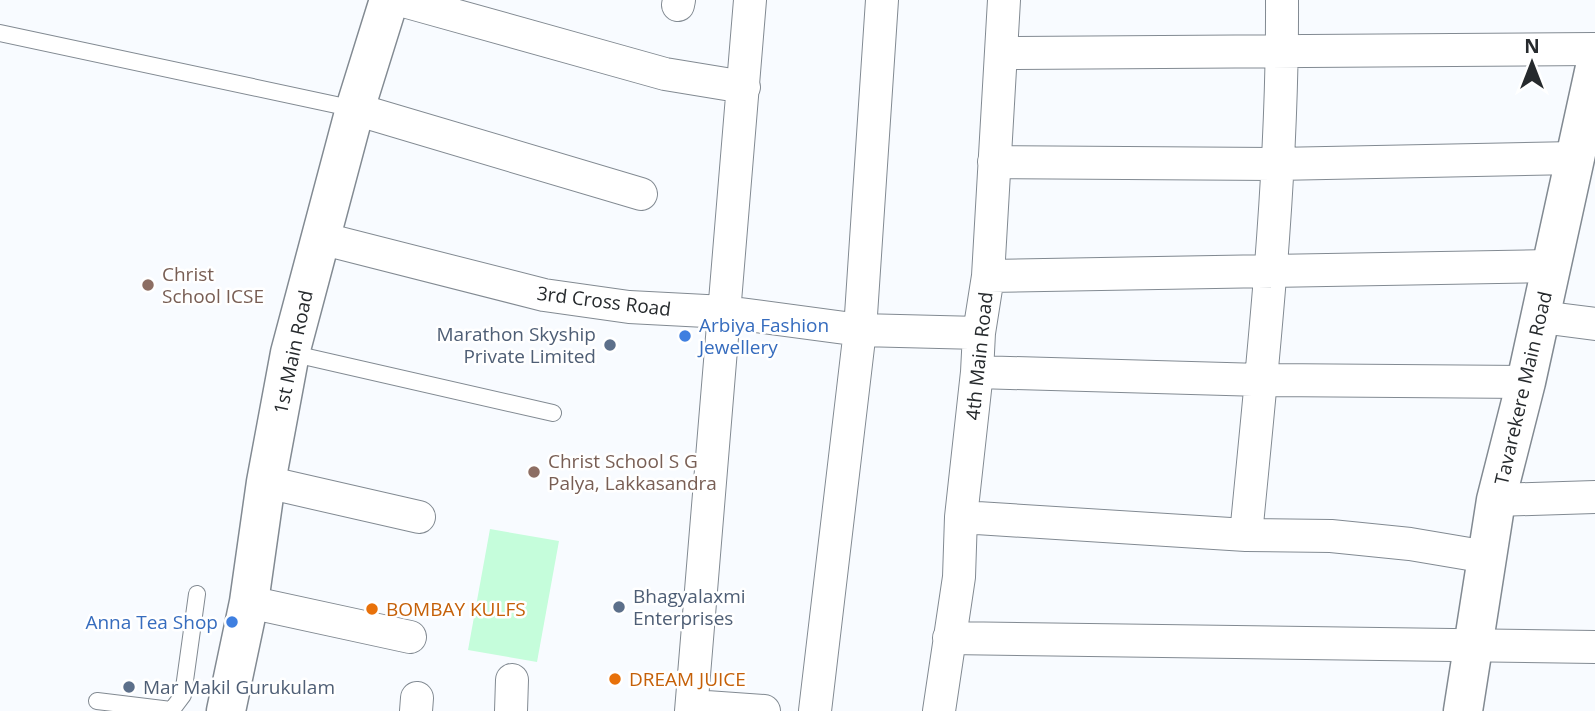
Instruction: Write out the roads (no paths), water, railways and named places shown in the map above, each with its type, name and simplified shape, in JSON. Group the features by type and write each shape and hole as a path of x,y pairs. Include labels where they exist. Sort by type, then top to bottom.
{"street":[{"name":"1st Main Road","path":"226,711 249,602 266,482 290,354 355,109 389,0"},
{"path":"400,0 665,74 744,87"},
{"path":"750,0 691,708 764,711"},
{"path":"815,711 860,330 882,0"},
{"name":"4th Main Road","path":"939,711 959,577 961,517 979,332 988,276 1004,0"},
{"path":"1246,535 1271,269 1282,0"},
{"path":"1001,53 1595,48"},
{"name":"Tavarekere Main Road","path":"1463,711 1496,500 1541,317 1595,67"},
{"path":"355,109 641,194"},
{"path":"994,162 1276,164 1575,158"},
{"name":"3rd Cross Road","path":"320,238 544,295 629,307 725,312 860,330 979,332"},
{"path":"988,276 1552,266"},
{"path":"1541,317 1595,324"},
{"path":"977,372 1261,380 1526,382"},
{"path":"266,482 419,517"},
{"path":"1496,500 1595,497"},
{"path":"961,517 1246,535 1331,536 1410,544 1488,557"},
{"path":"249,602 410,638"},
{"path":"949,638 1595,647"}],"lane":[{"path":"0,33 355,109"},
{"path":"290,354 553,413"},
{"path":"97,701 171,710 183,695 197,594"}],"place":[{"name":"Christ School ICSE","path":"148,285"},
{"name":"Arbiya Fashion Jewellery","path":"685,336"},
{"name":"Marathon Skyship Private Limited","path":"610,345"},
{"name":"Christ School S G Palya, Lakkasandra","path":"534,472"},
{"name":"Bhagyalaxmi Enterprises","path":"619,607"},
{"name":"BOMBAY KULFS","path":"372,609"},
{"name":"Anna Tea Shop","path":"232,622"},
{"name":"DREAM JUICE","path":"615,679"},
{"name":"Mar Makil Gurukulam","path":"129,687"}]}
